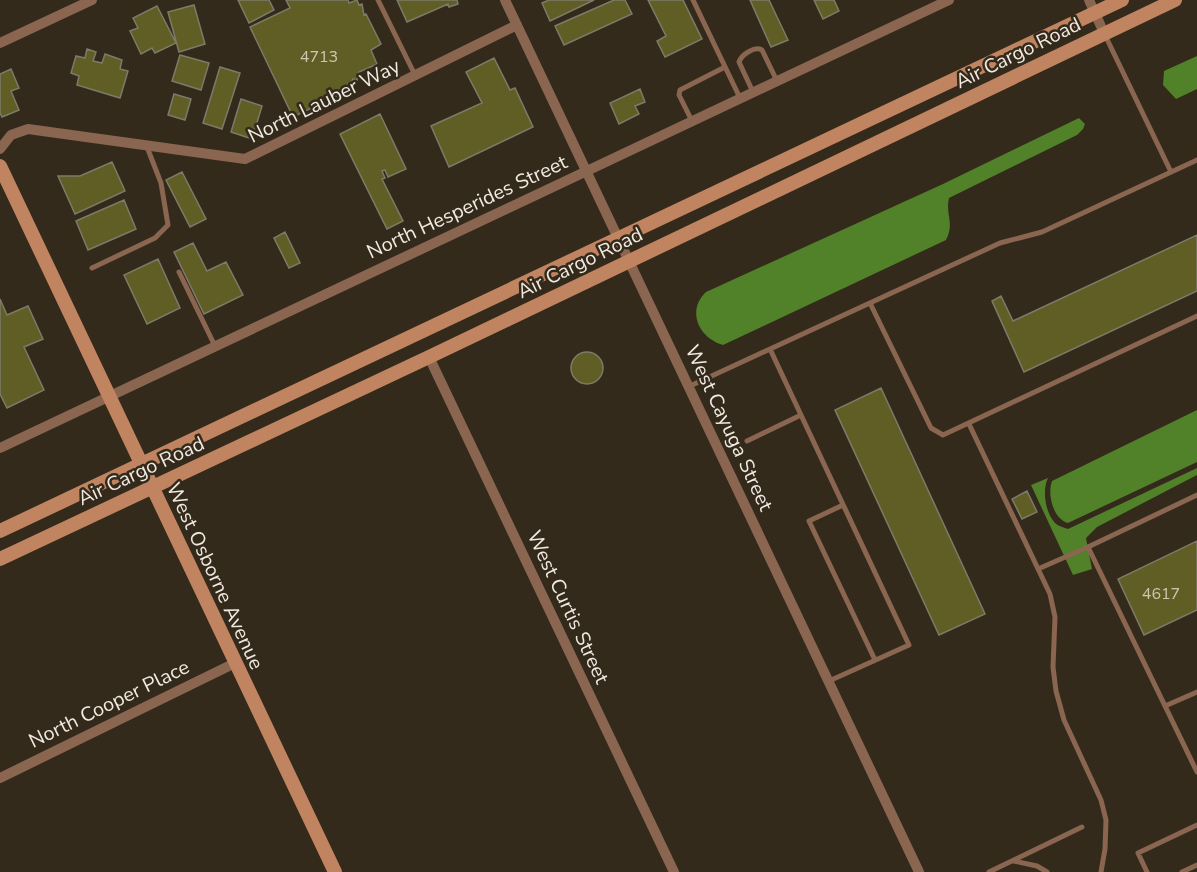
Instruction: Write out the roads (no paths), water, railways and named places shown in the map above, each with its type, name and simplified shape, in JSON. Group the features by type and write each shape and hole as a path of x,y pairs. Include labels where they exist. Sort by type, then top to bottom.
{"street":[{"path":"0,43 92,0"},
{"name":"West Cayuga Street","path":"505,0 919,872"},
{"name":"North Hesperides Street","path":"0,448 949,0"},
{"name":"Air Cargo Road","path":"0,531 619,237 1092,6 1122,0"},
{"name":"Air Cargo Road","path":"0,559 429,357 1175,0"},
{"path":"1092,6 1104,33"},
{"name":"North Lauber Way","path":"0,149 11,135 28,129 245,159 517,26"},
{"name":"West Osborne Avenue","path":"0,166 335,872"},
{"name":"West Curtis Street","path":"429,357 674,872"},
{"name":"North Cooper Place","path":"0,778 235,663"}],"lane":[{"path":"378,0 416,76"},
{"path":"693,0 740,98"},
{"path":"1104,33 1171,172"},
{"path":"753,92 740,62 741,57 750,51 760,48 762,50 777,81"},
{"path":"692,121 679,94 680,90 725,67"},
{"path":"92,268 155,238 168,225 161,183 146,145"},
{"path":"690,386 1000,243 1042,232 1197,160"},
{"path":"179,272 215,346"},
{"path":"870,303 931,428 943,435 1197,316"},
{"path":"770,349 909,645 829,681"},
{"path":"747,441 801,416"},
{"path":"969,424 1050,594 1055,617 1053,667 1056,691 1064,720 1101,800 1106,820 1101,872"},
{"path":"1038,569 1197,495"},
{"path":"843,505 809,521 875,660"},
{"path":"1088,547 1197,772"},
{"path":"1165,706 1197,692"},
{"path":"1147,872 1138,853 1197,825"},
{"path":"989,872 1082,827"},
{"path":"1012,861 1037,866 1047,872"},
{"path":"1182,872 1197,865"}]}
